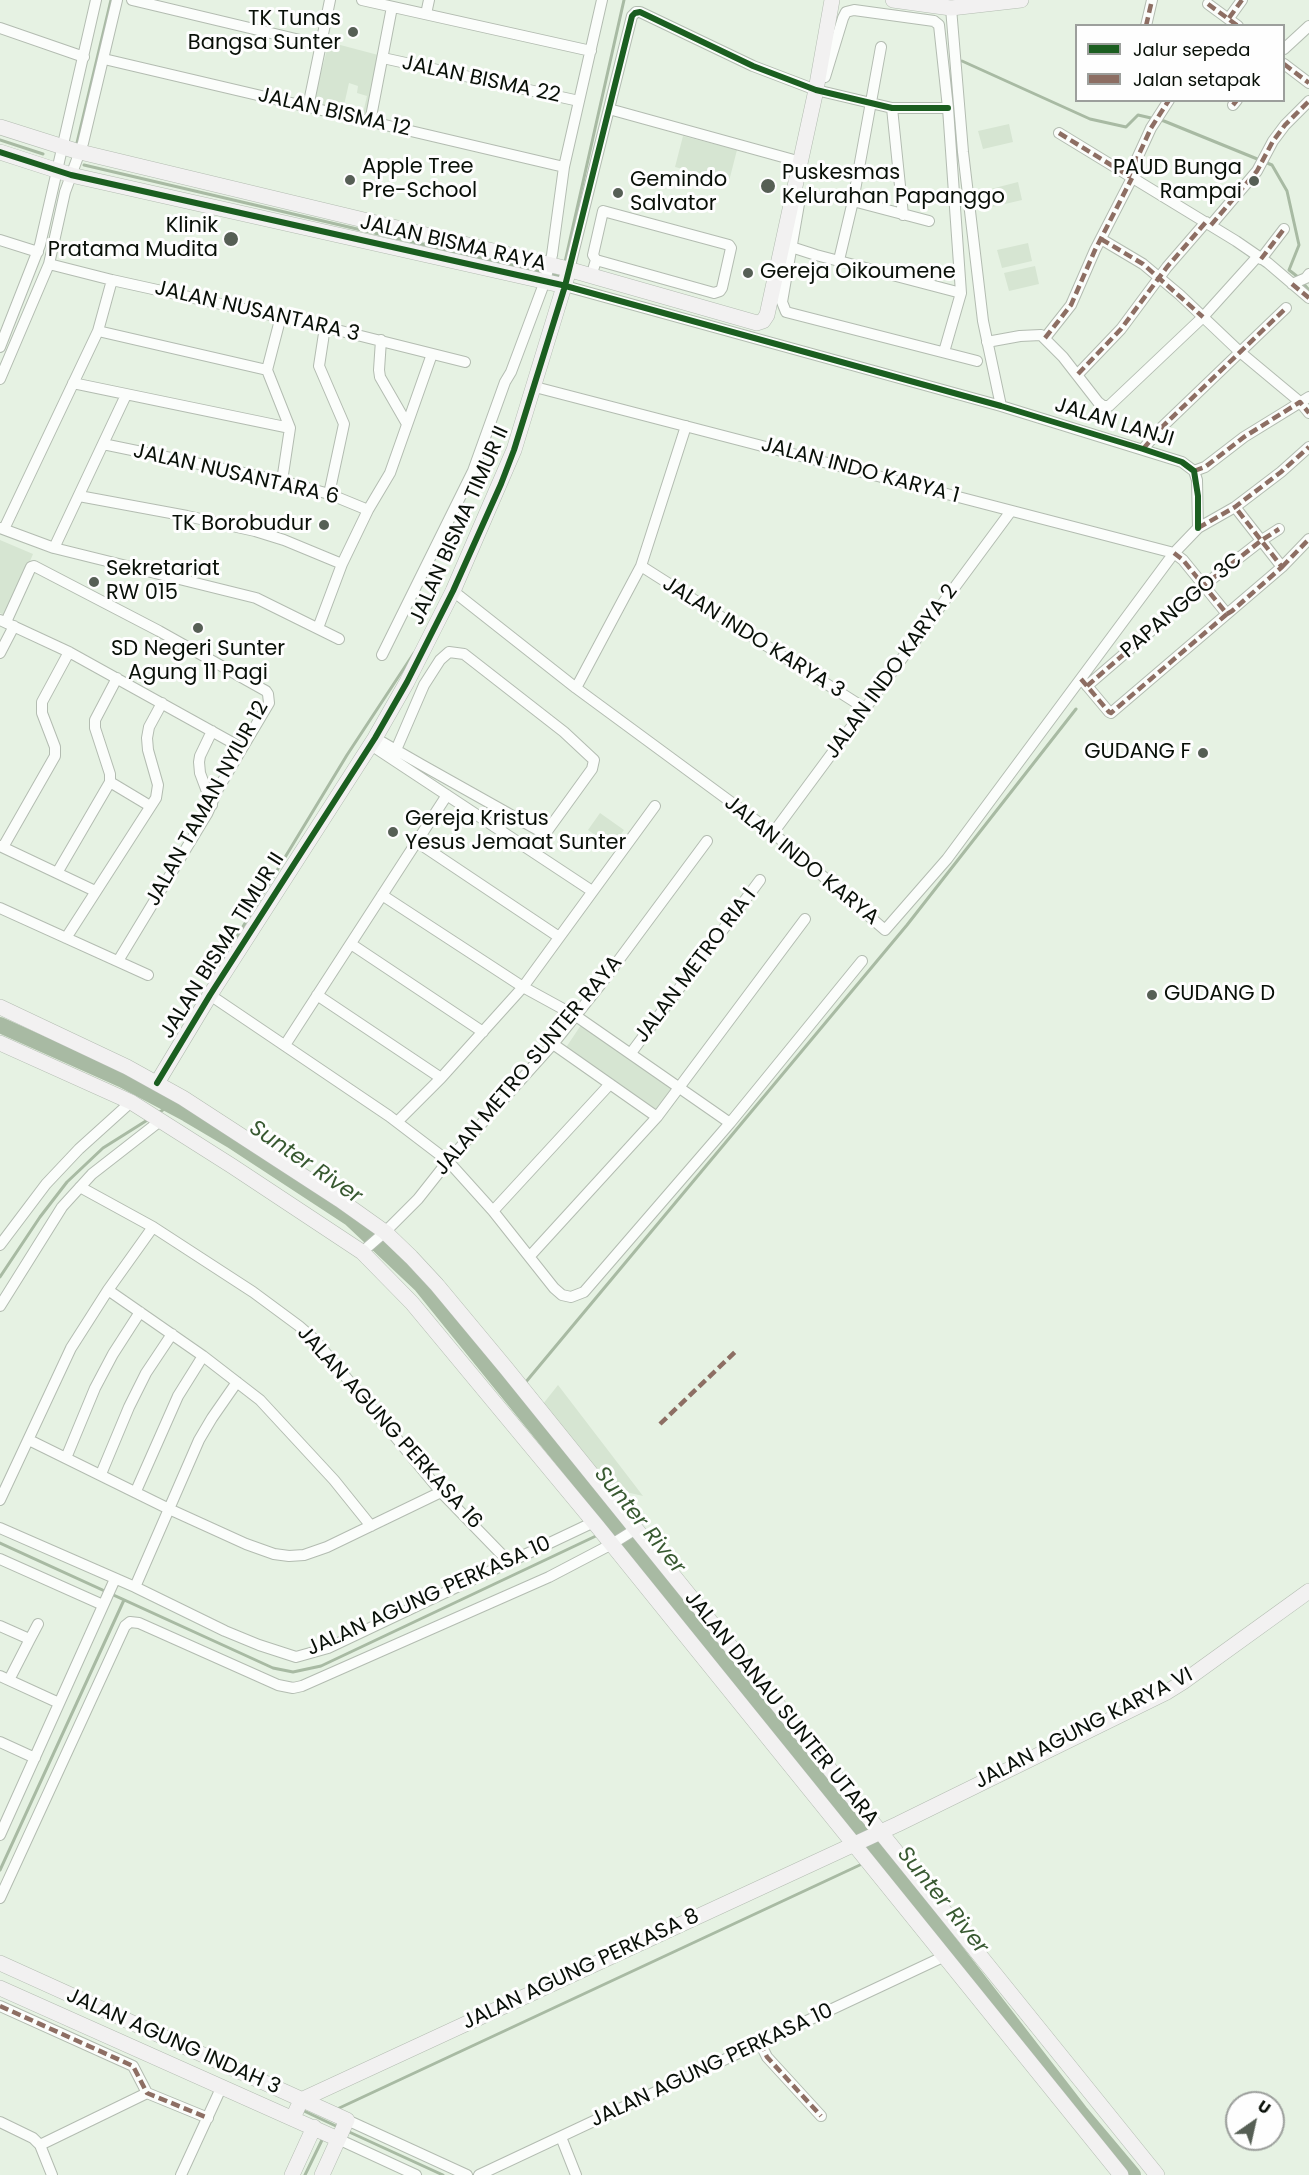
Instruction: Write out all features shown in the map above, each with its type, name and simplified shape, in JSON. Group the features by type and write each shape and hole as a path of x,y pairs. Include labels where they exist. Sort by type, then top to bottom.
{"street":[{"path":"0,379 49,264 65,192 64,173 71,150 84,57 96,0"},
{"path":"0,347 38,252 104,59 117,0"},
{"path":"132,0 321,45"},
{"path":"308,107 330,0"},
{"path":"362,0 591,51"},
{"path":"426,14 429,0"},
{"path":"382,655 473,471 505,382 555,275 564,167 602,0"},
{"name":"JALAN BISMA RAYA","path":"0,152 64,173 555,275 591,277 757,323 763,321 767,315 786,245 801,162 819,91 832,0"},
{"path":"893,0 951,8 1021,0"},
{"path":"1146,24 1152,0"},
{"path":"1206,1 1235,24 1242,0"},
{"path":"370,122 392,7"},
{"path":"951,8 963,152 987,342 1001,406"},
{"path":"944,352 961,293 940,28 937,23 854,10 846,12 819,91 786,245 782,302 784,309 791,315 977,361"},
{"name":"JALAN BISMA TIMUR II","path":"155,1082 373,741 409,678 453,591 501,484 534,387 555,275 584,207 632,16 638,11 753,66 819,91"},
{"path":"1285,48 1309,26"},
{"path":"0,28 84,57"},
{"path":"838,260 853,201 881,47"},
{"name":"JALAN BISMA 22","path":"383,58 579,101"},
{"name":"JALAN BISMA 12","path":"104,59 564,167"},
{"path":"1285,65 1309,83"},
{"path":"819,91 892,108 948,108"},
{"path":"1078,374 1121,329 1159,279 1263,161 1285,124 1309,101"},
{"path":"987,342 1035,334 1045,338 1071,305 1131,177 1151,128 1164,107"},
{"path":"892,108 903,215"},
{"path":"609,109 801,162"},
{"name":"JALAN BISMA RAYA","path":"0,127 71,150 555,275 1001,406"},
{"path":"1059,133 1299,280 1309,298"},
{"path":"853,201 929,221"},
{"path":"584,207 729,245 732,248 722,288 714,293 596,260 593,255 603,212"},
{"path":"1203,317 1284,229"},
{"path":"1101,238 1135,258 1180,295 1240,352 1304,400 1309,413"},
{"path":"0,240 38,252"},
{"path":"786,245 961,293"},
{"path":"591,277 596,260"},
{"name":"JALAN NUSANTARA 3","path":"49,264 112,280 281,316 465,362"},
{"path":"112,280 98,331 2,529 54,548 256,598 339,639"},
{"path":"1143,449 1162,427 1286,308"},
{"path":"281,316 267,370 290,428 282,481"},
{"name":"JALAN LANJI","path":"1045,338 1078,374 1101,404 1111,406 1203,317"},
{"path":"325,327 319,366 344,424 329,494"},
{"path":"98,331 267,370"},
{"path":"381,340 378,370 380,377 407,424"},
{"path":"318,628 342,564 368,510 390,473 432,354"},
{"path":"73,384 290,428"},
{"name":"JALAN INDO KARYA 1","path":"534,387 1011,511 1178,557"},
{"path":"54,548 126,394"},
{"path":"1194,471 1205,467 1244,437 1304,400"},
{"name":"JALAN LANJI","path":"1001,406 1182,462 1194,471 1198,496 1198,528"},
{"path":"576,688 641,566 686,426"},
{"name":"JALAN NUSANTARA 6","path":"103,444 282,481 329,494 368,510"},
{"name":"JALAN INDO KARYA","path":"453,591 576,688 773,833 885,930 948,859 1084,682 1198,528 1235,507 1308,450"},
{"path":"78,496 255,531 284,540 342,564"},
{"path":"1235,507 1282,567"},
{"name":"JALAN INDO KARYA 2","path":"773,833 1011,511"},
{"name":"PAPANGGO 3C","path":"1084,682 1203,586 1279,529"},
{"path":"1084,682 1111,713 1282,567 1309,539"},
{"path":"1178,557 1227,614"},
{"name":"JALAN TAMAN NYIUR 12","path":"7,623 30,567 34,566 159,631 266,691 269,703 218,789 212,805 118,961"},
{"name":"JALAN INDO KARYA 3","path":"641,566 866,709"},
{"path":"0,652 7,623 69,652 242,748"},
{"path":"69,652 42,702 42,712 55,747 55,756 2,846 95,891"},
{"path":"373,741 396,750 545,834 592,768 594,760 464,654 449,652 446,653 423,689 396,750"},
{"path":"57,873 110,782 110,774 94,725 117,678"},
{"path":"409,678 423,689"},
{"path":"66,938 157,794 158,785 149,757 147,738 149,727 162,703"},
{"path":"212,731 199,762 200,773 212,805"},
{"path":"373,741 447,795 592,891"},
{"path":"110,782 150,806"},
{"path":"285,1045 447,795"},
{"path":"397,1122 441,1078 523,987 655,806"},
{"name":"JALAN METRO SUNTER RAYA","path":"364,1250 418,1199 448,1161 553,1044 707,841"},
{"path":"417,842 559,937"},
{"name":"JALAN METRO RIA I","path":"631,1053 760,880"},
{"path":"382,896 523,987 576,1016 730,1123"},
{"path":"0,908 148,975"},
{"path":"530,1256 657,1117 806,919"},
{"path":"351,944 483,1032"},
{"path":"210,995 397,1122 448,1161 493,1211 554,1288 562,1295 577,1296 584,1292 730,1123 862,961"},
{"path":"317,995 441,1078"},
{"name":"JALAN DANAU SUNTER UTARA","path":"0,1007 139,1073 278,1158 383,1234 437,1285 521,1386 634,1531 877,1832 1157,2175"},
{"name":"JALAN DANAU SUNTER UTARA","path":"0,1043 132,1103 364,1250 605,1534 1121,2175"},
{"path":"553,1044 657,1117"},
{"path":"493,1211 610,1084"},
{"path":"0,1245 46,1184 79,1149 132,1103"},
{"path":"0,1306 62,1207 80,1186 157,1119"},
{"name":"JALAN AGUNG PERKASA 16","path":"80,1186 153,1227 279,1311 315,1340 441,1492 509,1562"},
{"path":"0,1500 71,1348 108,1290 153,1227"},
{"path":"108,1290 203,1356 280,1420 334,1480 371,1526"},
{"path":"66,1458 95,1388 113,1354 140,1312"},
{"path":"101,1474 146,1373 172,1334"},
{"path":"136,1491 174,1404 203,1356"},
{"path":"135,1587 200,1440 237,1382"},
{"path":"29,1440 246,1544 274,1554 289,1556 304,1555 327,1547 441,1492"},
{"name":"JALAN AGUNG PERKASA 10","path":"0,1528 114,1582 135,1587 225,1631 296,1657 328,1648 509,1562 605,1534 634,1531"},
{"name":"JALAN AGUNG PERKASA 10","path":"0,1898 125,1626 130,1622 139,1623 278,1685 293,1688 549,1577 605,1534"},
{"path":"0,1559 106,1601"},
{"path":"0,1835 4,1817 35,1758 114,1582"},
{"name":"JALAN AGUNG KARYA VI","path":"877,1832 1167,1692 1309,1591"},
{"path":"38,1624 4,1678 59,1703"},
{"path":"0,1626 29,1641"},
{"path":"0,1742 35,1758"},
{"name":"JALAN AGUNG PERKASA 8","path":"301,2100 856,1844 877,1832"},
{"name":"JALAN AGUNG PERKASA 10","path":"479,2175 945,1956"},
{"name":"JALAN AGUNG INDAH 3","path":"0,1963 301,2100 337,2126"},
{"name":"JALAN AGUNG INDAH 3","path":"0,1988 316,2128 337,2126"},
{"path":"0,2006 133,2066 147,2093 208,2118"},
{"path":"760,2043 767,2057 820,2116"},
{"path":"181,2175 222,2086"},
{"path":"40,2145 147,2093"},
{"path":"293,2118 301,2100"},
{"path":"0,2122 33,2138 40,2145 52,2175"},
{"path":"322,2175 337,2126"},
{"path":"337,2126 416,2175"},
{"path":"337,2126 467,2175"},
{"path":"292,2175 316,2128"},
{"path":"561,2137 576,2175"}],"green space":[{"path":"329,42 382,56 369,119 354,116 355,108 364,109 367,96 357,93 358,86 349,83 342,114 312,107"},
{"path":"1009,124 1013,142 983,149 978,131"},
{"path":"683,136 737,150 729,181 675,167"},
{"path":"1018,182 1022,200 992,207 987,190"},
{"path":"1028,243 1032,261 1002,268 997,250"},
{"path":"1035,266 1039,284 1009,291 1004,273"},
{"path":"0,540 33,554 7,616 0,613"},
{"path":"600,813 624,830 612,847 588,830"},
{"path":"583,1022 676,1087 657,1114 565,1049"},
{"path":"558,1385 643,1496 609,1488 543,1404"},
{"path":"521,1391 626,1519 618,1526 515,1397"}],"waterway":[{"path":"76,147 111,0"},
{"path":"565,262 624,0"},
{"path":"962,61 1090,119 1126,127 1138,115 1164,121 1272,165 1287,191 1299,245 1289,270 1298,277"},
{"path":"0,140 43,154"},
{"path":"84,165 562,277"},
{"path":"1302,282 1309,290"},
{"path":"210,981 347,755 414,653"},
{"path":"525,1383 907,925 1076,709"},
{"name":"Sunter River","path":"0,1025 123,1080 231,1140 350,1218 421,1285 928,1915 1080,2112 1133,2175"},
{"path":"157,1114 170,1105"},
{"path":"0,1277 40,1217 67,1182 103,1148 149,1119"},
{"path":"513,1397 519,1391"},
{"path":"606,1531 616,1526"},
{"path":"0,1543 273,1668 293,1672 321,1666 598,1535"},
{"path":"0,1870 124,1600"},
{"path":"335,2110 862,1864"},
{"path":"304,2111 338,2127"},
{"path":"347,2131 443,2175"},
{"path":"305,2175 323,2138"}],"marked path":[{"path":"1146,24 1152,0"},
{"path":"1229,18 1242,0"},
{"path":"1208,4 1235,24"},
{"path":"1285,65 1309,83"},
{"path":"1211,225 1257,171 1273,141 1285,125 1309,101"},
{"path":"1059,133 1129,176 1151,128 1168,102"},
{"path":"1045,338 1071,305 1095,250 1132,178"},
{"path":"1078,374 1121,329 1167,267 1206,222"},
{"path":"1261,259 1284,229"},
{"path":"1101,239 1143,264 1203,317"},
{"path":"1292,284 1309,298"},
{"path":"1143,449 1162,427 1286,308"},
{"path":"1194,471 1205,467 1244,437 1300,402 1309,413"},
{"path":"1198,528 1235,507 1309,447"},
{"path":"1174,553 1183,560 1227,614 1232,611 1282,567 1235,507"},
{"path":"1087,686 1203,586 1279,529"},
{"path":"1282,567 1309,539"},
{"path":"1081,679 1111,713 1227,614"},
{"path":"660,1424 735,1352"},
{"path":"0,2006 133,2066 147,2093 208,2118"},
{"path":"760,2043 767,2057 821,2116"}],"cycle path":[{"path":"157,1083 210,995 375,738 407,682 453,591 501,484 514,450 565,286 632,16 640,12 753,66 816,90 892,108 948,108"},
{"path":"0,152 71,175 562,285 1001,406 1143,449 1182,462 1194,471 1198,496 1198,528"}],"place":[{"name":"TK Tunas Bangsa Sunter","path":"353,32"},
{"name":"Apple Tree Pre-School","path":"350,180"},
{"name":"PAUD Bunga Rampai","path":"1254,181"},
{"name":"Puskesmas Kelurahan Papanggo","path":"768,186"},
{"name":"Gemindo Salvator","path":"618,193"},
{"name":"Klinik Pratama Mudita","path":"231,239"},
{"name":"Gereja Oikoumene","path":"748,273"},
{"name":"TK Borobudur","path":"324,525"},
{"name":"Sekretariat RW 015","path":"94,582"},
{"name":"SD Negeri Sunter Agung 11 Pagi","path":"198,628"},
{"name":"GUDANG F","path":"1203,753"},
{"name":"Gereja Kristus Yesus Jemaat Sunter","path":"393,832"},
{"name":"GUDANG D","path":"1152,995"}]}
